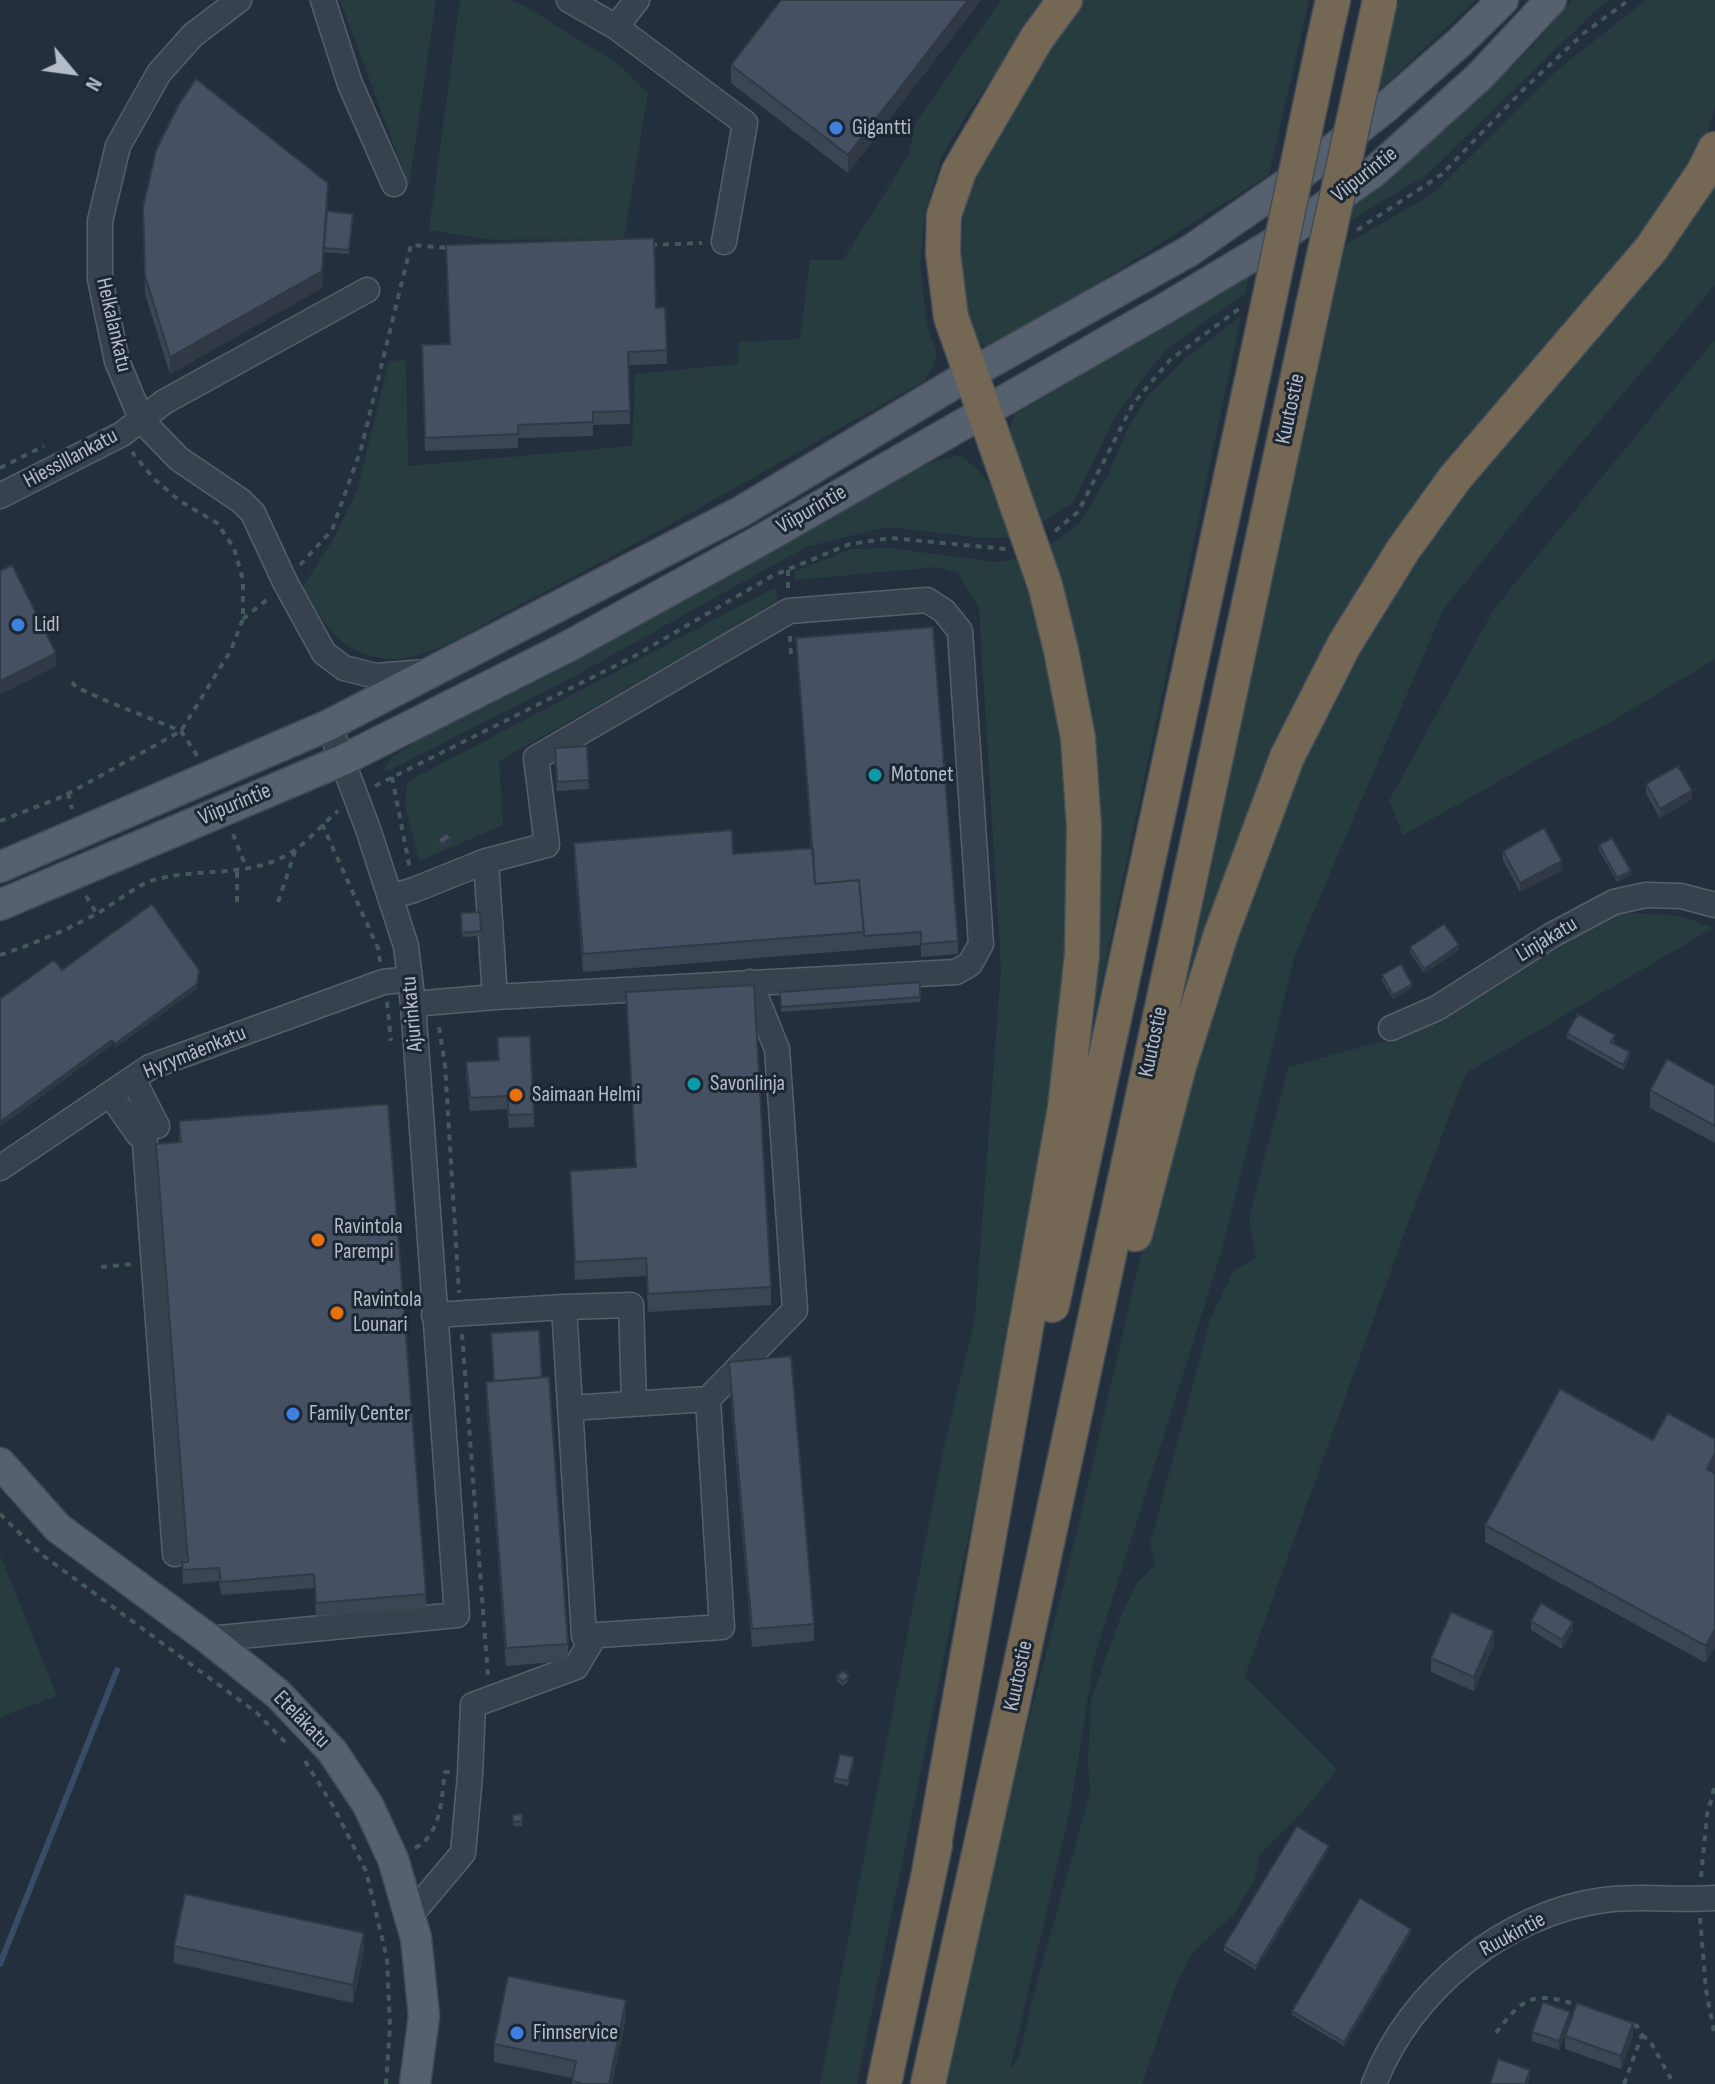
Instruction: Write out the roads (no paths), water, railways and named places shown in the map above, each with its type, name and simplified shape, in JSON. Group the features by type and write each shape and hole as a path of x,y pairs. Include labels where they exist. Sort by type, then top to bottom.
{"highway":[{"path":"930,1867 1065,1108 1082,955 1084,827 1078,738 1045,585 951,317 943,253 944,215 959,171 1037,38 1065,0"},
{"name":"Kuutostie","path":"884,2084 1333,0"},
{"name":"Kuutostie","path":"928,2084 1380,0"},
{"path":"1011,1710 1179,1066 1221,934 1287,757 1344,645 1403,550 1465,466 1651,249 1703,173 1715,149"}],"main road":[{"name":"Viipurintie","path":"0,867 329,725 742,511 970,374 1191,250 1305,171 1386,107 1503,0"},
{"name":"Viipurintie","path":"0,905 343,760 567,647 983,413 1269,246 1375,171 1480,76 1551,0"},
{"name":"Eteläkatu","path":"0,1463 58,1528 278,1694 332,1751 368,1805 393,1859 416,1938 424,2016 415,2084"}],"street":[{"name":"Helkalankatu","path":"239,0 193,35 159,73 118,146 100,221 100,279 117,361 142,421 179,459 241,501 253,513 285,582 324,653 344,668 376,676 435,671"},
{"path":"323,0 350,84 394,184"},
{"path":"569,0 616,27 745,123 724,242"},
{"path":"616,27 637,0"},
{"name":"Hiessillankatu","path":"0,496 122,434 164,402 367,290"},
{"path":"390,897 486,861 547,845 536,758 789,611 927,600 944,611 960,631 981,944 970,964 956,972 413,1004"},
{"name":"Ajurinkatu","path":"209,1639 457,1615 413,1004 406,946 368,829 329,725"},
{"path":"486,861 495,997"},
{"name":"Linjakatu","path":"1391,1028 1437,1008 1552,935 1614,902 1646,895 1681,896 1715,905"},
{"name":"Hyrymäenkatu","path":"0,1168 150,1067 383,997 410,979"},
{"path":"570,1408 708,1399 795,1310 777,1049 750,982"},
{"path":"133,1079 146,1130 175,1554"},
{"path":"110,1094 146,1130"},
{"path":"434,1315 631,1305 634,1403"},
{"path":"564,1307 584,1636 722,1627 708,1399"},
{"path":"410,1916 463,1853 473,1705 576,1667 595,1635"},
{"name":"Ruukintie","path":"1374,2084 1381,2066 1411,2016 1447,1975 1491,1943 1547,1914 1601,1900 1651,1896 1715,1898"}],"waterway":[{"path":"0,1964 117,1670"}],"place":[{"name":"Gigantti","path":"836,128"},
{"name":"Lidl","path":"18,625"},
{"name":"Motonet","path":"875,775"},
{"name":"Savonlinja","path":"694,1084"},
{"name":"Saimaan Helmi","path":"516,1095"},
{"name":"Ravintola Parempi","path":"318,1240"},
{"name":"Ravintola Lounari","path":"337,1313"},
{"name":"Family Center","path":"293,1414"},
{"name":"Finnservice","path":"517,2033"}]}
